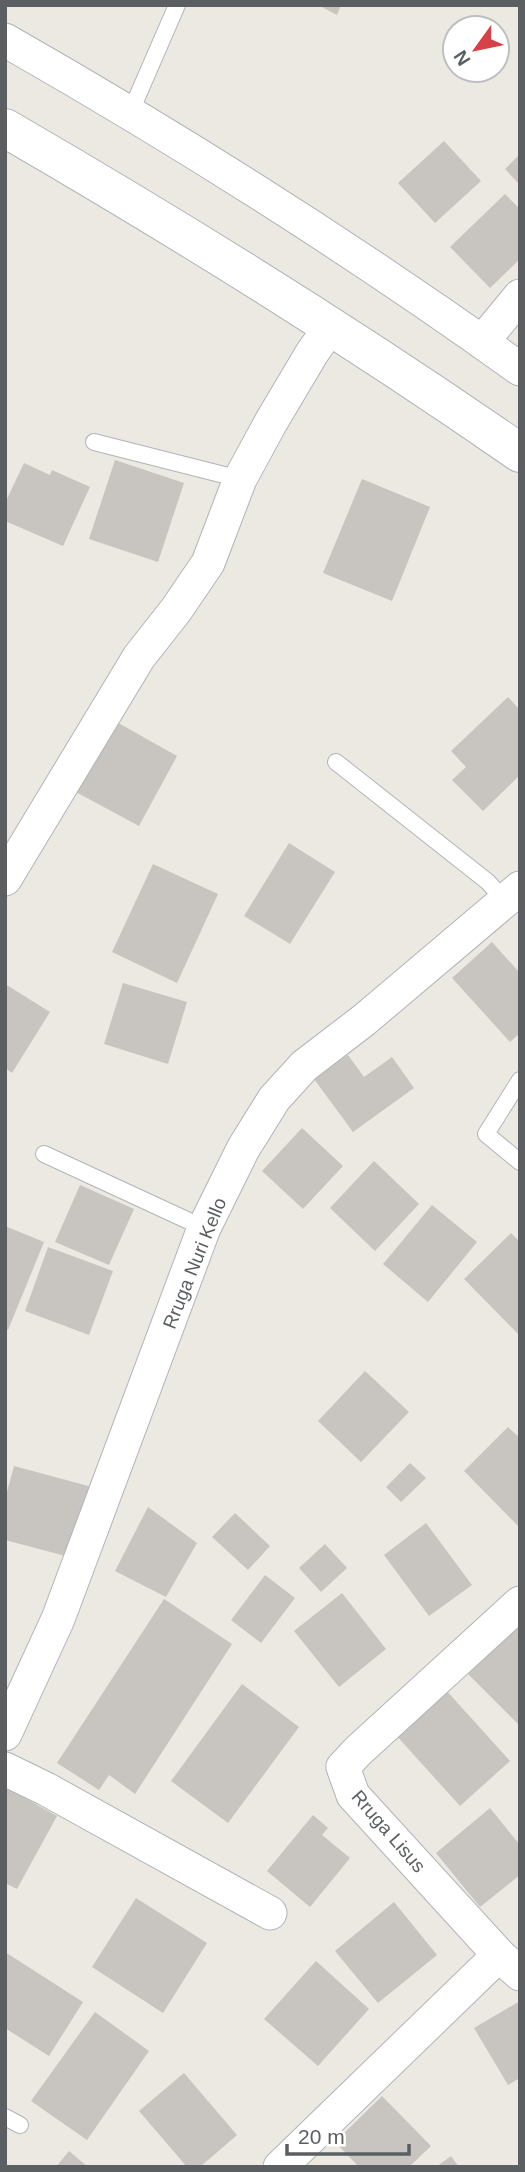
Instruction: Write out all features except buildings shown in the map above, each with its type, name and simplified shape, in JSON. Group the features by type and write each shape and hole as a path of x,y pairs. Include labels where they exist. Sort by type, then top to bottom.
{"street":[{"path":"5,40 131,111 341,245 520,369"},
{"path":"5,128 331,327 520,453"},
{"path":"482,342 520,296"},
{"path":"5,878 138,657 176,610 208,563 240,479 312,353 331,327"},
{"name":"Rruga Nuri Kello","path":"5,1734 58,1619 204,1228 243,1149 282,1091 304,1066 364,1020 513,895"},
{"name":"Rruga Lisus","path":"509,1964 353,1795 343,1767 520,1603"},
{"path":"5,1769 270,1913"},
{"path":"280,2167 509,1964"}],"lane":[{"path":"131,111 177,5"},
{"path":"94,442 240,479"},
{"path":"336,762 488,882 513,895"},
{"path":"520,1080 486,1133 520,1162"},
{"path":"44,1154 204,1228"},
{"path":"5,2117 20,2125"}]}
